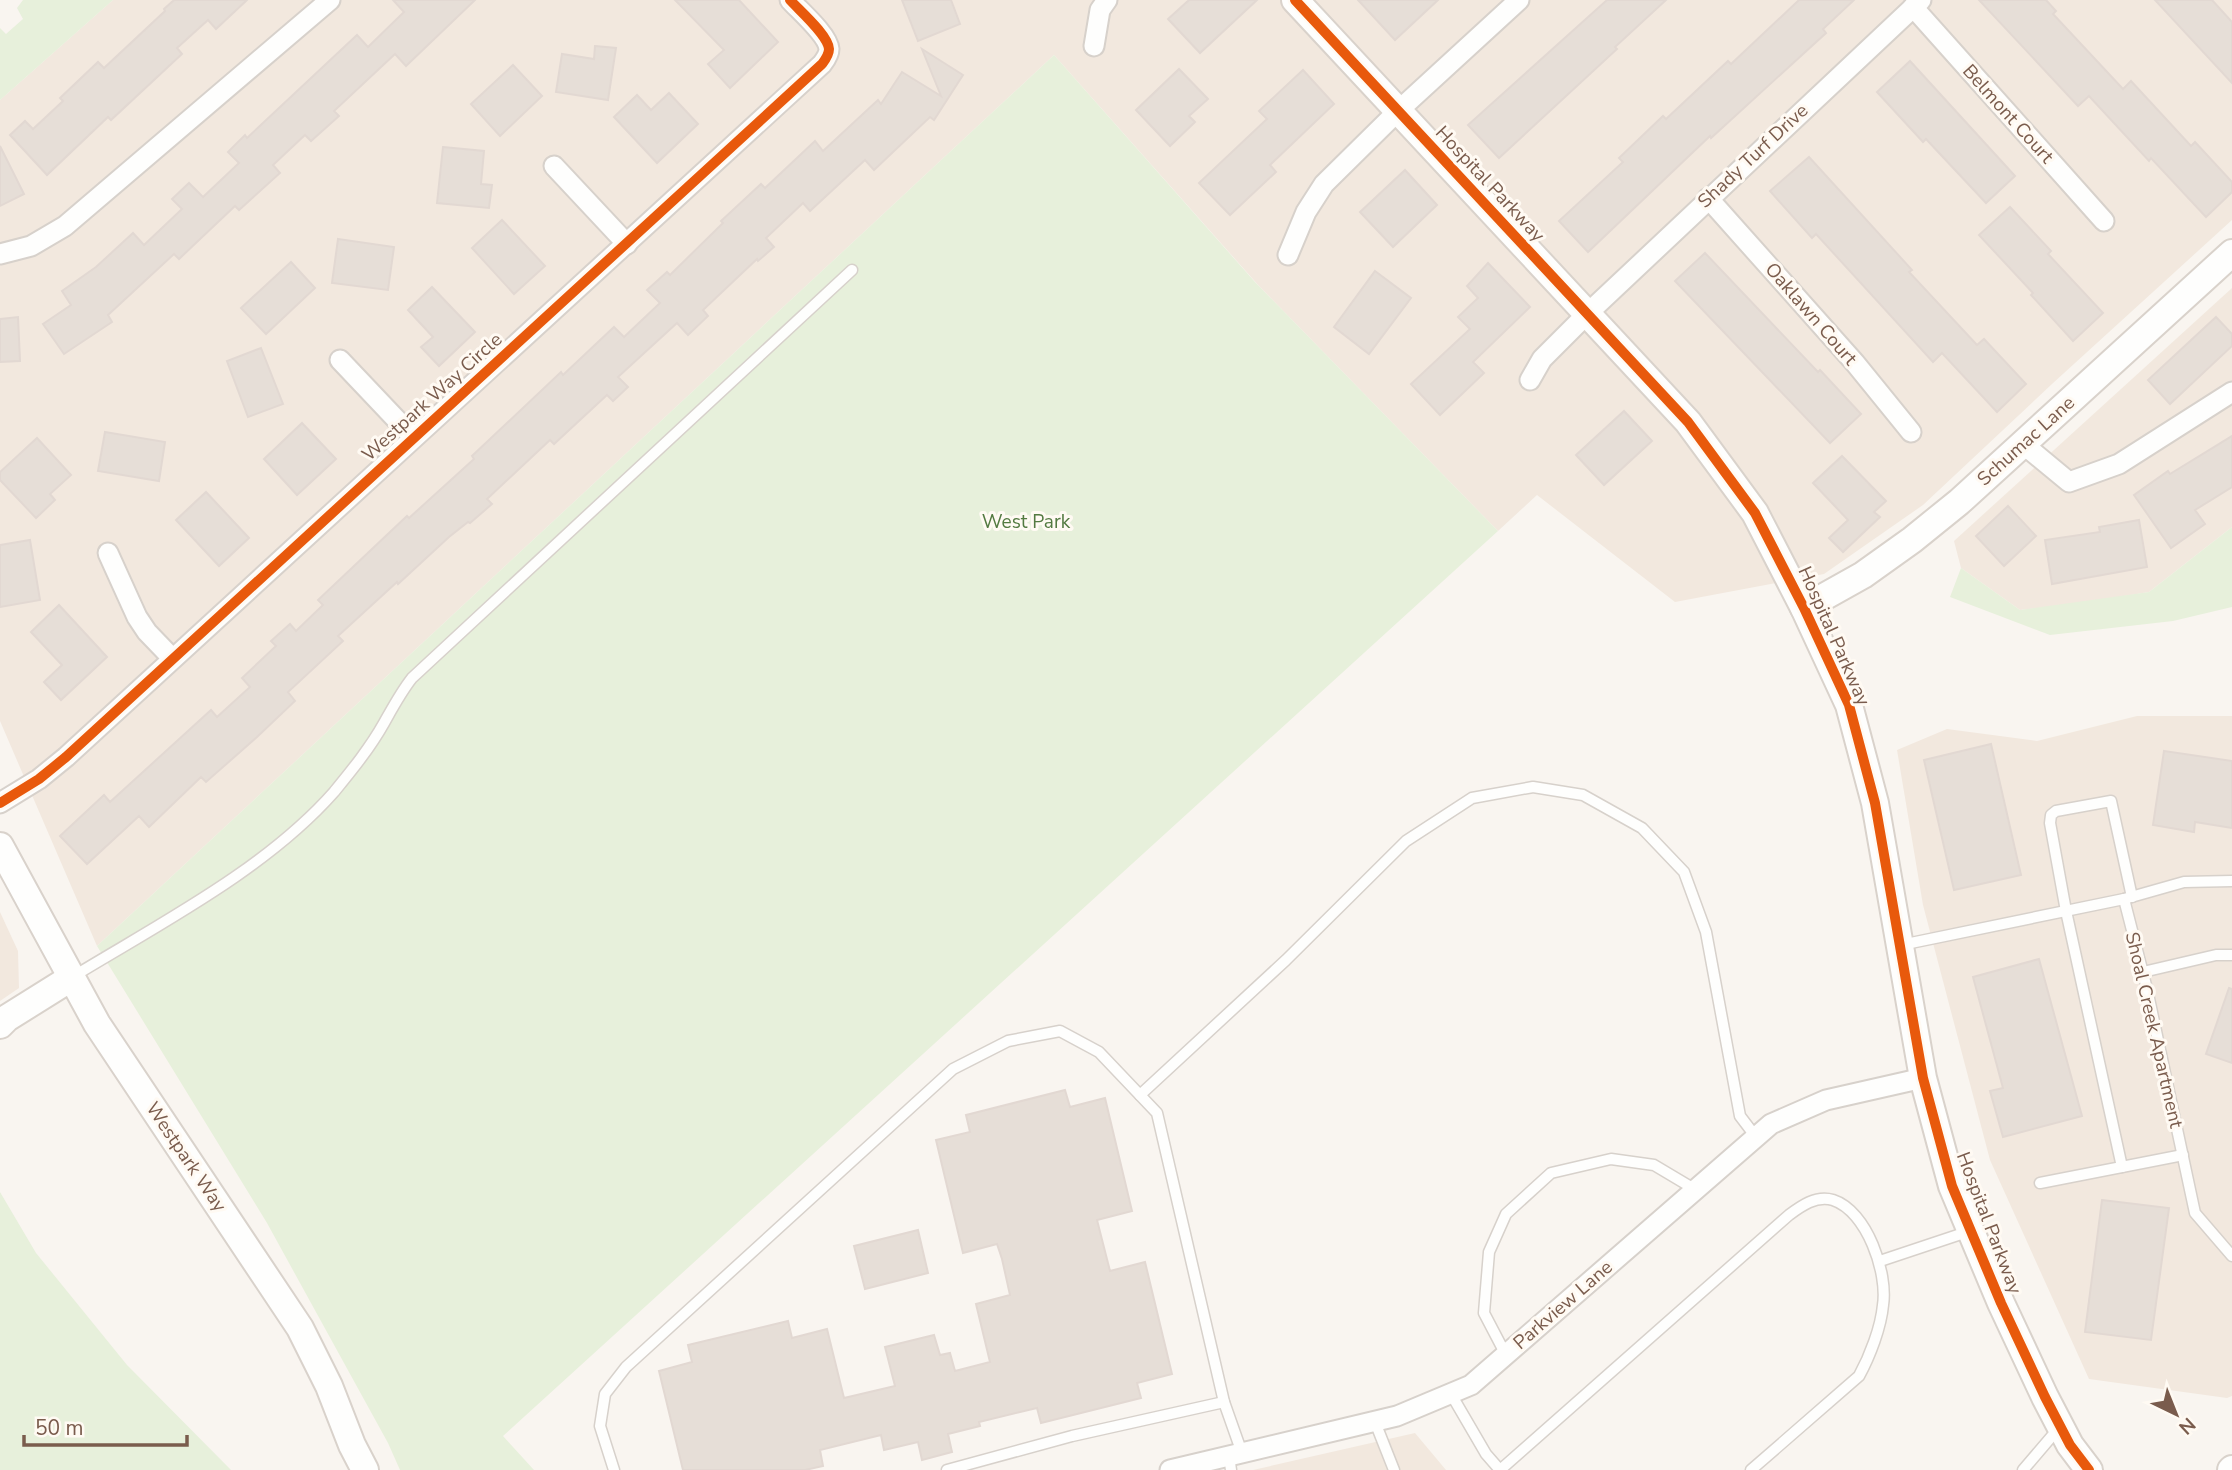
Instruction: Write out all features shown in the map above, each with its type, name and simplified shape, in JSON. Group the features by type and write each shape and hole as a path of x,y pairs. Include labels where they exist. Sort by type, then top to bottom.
{"street":[{"path":"0,254 31,246 65,226 330,0"},
{"name":"Westpark Way Circle","path":"0,803 39,779 66,757 822,64 829,54 826,39 790,0"},
{"path":"1094,46 1100,10 1107,0"},
{"name":"Hospital Parkway","path":"1295,0 1688,422 1755,513 1804,608 1849,705 1875,803 1923,1078 1952,1186 2001,1303 2060,1426 2070,1445 2089,1470"},
{"path":"1288,255 1306,212 1324,184 1398,111 1519,0"},
{"name":"Shady Turf Drive","path":"1530,380 1542,359 1587,314 1917,3"},
{"name":"Belmont Court","path":"1917,3 2104,221"},
{"path":"554,166 627,244"},
{"name":"Oaklawn Court","path":"1709,198 1855,363 1911,432"},
{"name":"Schumac Lane","path":"1804,608 1863,576 1959,502 2232,253"},
{"name":"Westpark Way Circle","path":"340,360 413,437"},
{"path":"2023,444 2069,482 2119,464 2232,392"},
{"path":"108,553 137,617 172,659"},
{"name":"Westpark Way","path":"0,846 97,1024 300,1328 329,1386 352,1445 365,1470"},
{"path":"0,1025 71,978"},
{"name":"Parkview Lane","path":"1170,1470 1234,1460 1397,1416 1471,1385 1771,1124 1826,1100 1923,1078"}],"lane":[{"path":"71,978 245,871 293,832 333,792 363,755 385,722 397,697 412,678 852,271"},
{"path":"1140,1095 1286,960 1406,841 1472,798 1533,787 1583,795 1643,828 1684,872 1706,932 1740,1116 1756,1137"},
{"name":"Shoal Creek Apartment","path":"2066,911 2051,816 2056,811 2111,801 2143,972 2195,1213 2232,1256"},
{"path":"1898,946 2128,898 2184,881 2232,881"},
{"path":"2066,911 2122,1167"},
{"path":"2143,972 2216,955 2232,955"},
{"path":"614,1470 600,1426 605,1394 626,1367 953,1069 1008,1041 1060,1031 1099,1052 1157,1113 1224,1402 1234,1460"},
{"path":"2040,1183 2183,1156"},
{"path":"1506,1355 1484,1313 1489,1252 1506,1214 1551,1173 1611,1159 1654,1165 1696,1190"},
{"path":"1451,1394 1486,1454 1500,1470 1789,1215 1808,1202 1831,1199 1850,1210 1866,1232 1880,1261 1884,1304 1868,1359 1859,1376 1751,1470"},
{"path":"1880,1261 1971,1231"},
{"path":"947,1470 1072,1436 1224,1402"},
{"path":"1375,1422 1394,1470"},
{"path":"2023,1470 2060,1426"}],"shaded area":[{"path":"113,0 2232,0 2232,220 1923,505 1824,574 1675,602 1537,495 1498,531 1259,286 1054,55 97,946 0,721 0,100"},
{"path":"2232,288 2232,527 2149,592 2082,603 2020,610 1961,568 1954,541"},
{"path":"2137,716 2232,716 2232,1396 2227,1398 2089,1379 1990,1160 1923,905 1897,750 1947,729 2037,741"},
{"path":"0,912 18,951 19,988 0,1001"},
{"path":"1415,1433 1446,1470 1253,1470"}],"green space":[{"path":"23,0 113,0 0,100 0,28 6,34 23,19 17,8"},
{"name":"West Park","path":"1054,55 1255,282 1498,531 503,1436 534,1470 400,1470 388,1443 267,1223 97,946"},
{"path":"2232,527 2232,607 2173,621 2050,635 1950,597 1961,568 2020,610 2149,592"},
{"path":"0,1192 36,1253 127,1365 231,1470 0,1470"}],"building":[{"path":"174,0 247,0 216,29 208,20 177,48 182,54 111,120 108,117 47,175 10,135 25,121 33,129 63,101 60,98 98,62 104,68"},
{"path":"393,0 475,0 406,66 395,54 334,111 339,116 311,141 305,135 273,165 280,173 239,210 235,206 179,259 174,254 108,315 112,322 64,354 43,324 71,305 62,291 96,267 133,233 144,245 182,209 172,199 189,183 203,197 239,163 228,152 245,135 247,138 357,35 368,47 404,12"},
{"path":"675,0 739,0 778,42 730,88 708,64 724,50"},
{"path":"902,0 951,0 960,24 918,41"},
{"path":"1189,0 1257,0 1200,53 1168,19"},
{"path":"1358,0 1438,0 1395,40"},
{"path":"1607,0 1666,0 1499,158 1468,125"},
{"path":"1799,0 1854,0 1823,29 1826,33 1711,138 1710,136 1588,252 1559,221 1623,162 1619,158 1663,116 1666,119 1728,61 1731,64"},
{"path":"1979,0 2046,0 2056,11 2053,14 2123,89 2131,81 2191,146 2195,142 2232,182 2232,192 2206,217 2089,96 2078,106"},
{"path":"2155,0 2212,0 2232,22 2232,83"},
{"path":"595,46 616,48 608,100 556,92 562,54 594,59"},
{"path":"922,49 963,75 934,120 930,117 874,170 865,160 810,211 803,203 766,238 774,247 758,261 757,259 703,310 708,316 688,335 677,323 618,377 628,387 613,401 607,395 554,444 550,440 487,499 492,504 449,537 338,636 343,641 288,692 295,701 206,782 201,777 149,827 139,816 87,864 60,836 104,795 110,802 211,710 217,717 250,687 242,678 276,646 271,641 290,624 296,631 323,605 318,600 407,516 409,518 474,459 472,456 561,372 563,375 614,327 624,337 660,303 647,290 667,272 670,275 723,223 721,221 761,184 765,188 815,141 823,151 878,100 881,104 902,72 941,96"},
{"path":"1910,61 2015,176 1986,203 1926,139 1923,142 1877,92"},
{"path":"513,65 542,96 500,136 471,104"},
{"path":"1179,69 1208,99 1189,116 1195,122 1170,146 1136,110"},
{"path":"1303,70 1334,104 1270,165 1276,172 1230,215 1199,183 1267,119 1259,111"},
{"path":"669,93 698,124 657,163 614,117 637,95 651,110"},
{"path":"0,146 24,194 0,206"},
{"path":"443,147 484,151 481,184 492,185 489,208 437,203"},
{"path":"1809,157 1977,345 1984,339 2026,384 1997,412 1942,353 1933,362 1816,234 1812,238 1770,191"},
{"path":"1405,170 1437,205 1393,247 1360,212"},
{"path":"2010,207 2051,251 2048,254 2103,313 2073,341 1979,235"},
{"path":"502,220 545,266 514,294 472,248"},
{"path":"338,239 394,247 388,290 332,283"},
{"path":"1705,253 1861,414 1830,443 1675,281"},
{"path":"291,262 315,288 266,334 241,308"},
{"path":"1488,263 1530,307 1473,362 1484,373 1440,415 1411,384 1470,329 1458,317 1478,298 1467,286"},
{"path":"1375,271 1411,298 1369,354 1334,327"},
{"path":"432,287 475,332 439,366 421,347 433,337 408,310"},
{"path":"18,317 20,361 0,362 0,319"},
{"path":"2216,317 2232,334 2232,346 2170,404 2148,380"},
{"path":"261,348 283,404 248,417 227,361"},
{"path":"1624,411 1652,441 1604,485 1576,455"},
{"path":"302,423 336,459 297,495 264,459"},
{"path":"105,432 165,442 159,481 98,471"},
{"path":"2232,436 2232,487 2195,510 2205,524 2171,548 2134,495 2168,471 2170,474"},
{"path":"37,438 71,475 50,494 55,500 36,518 0,480 0,472"},
{"path":"1842,456 1886,501 1874,512 1880,517 1843,552 1829,538 1848,520 1813,483"},
{"path":"206,492 249,538 219,566 176,520"},
{"path":"2008,506 2036,536 2004,566 1976,536"},
{"path":"2139,520 2147,567 2052,584 2045,540 2100,532 2099,527"},
{"path":"30,540 40,600 0,607 0,545"},
{"path":"59,605 107,657 61,700 44,682 62,665 31,632"},
{"path":"1991,744 2021,875 1954,890 1924,760"},
{"path":"2164,751 2232,761 2232,828 2195,822 2194,832 2153,825"},
{"path":"2039,959 2082,1116 2003,1137 1990,1091 2003,1088 1973,977"},
{"path":"2229,988 2232,989 2232,1063 2206,1054"},
{"path":"1065,1090 1070,1107 1105,1098 1132,1211 1097,1220 1110,1271 1145,1262 1172,1374 1137,1383 1141,1398 1041,1423 1037,1408 979,1422 980,1426 948,1434 952,1452 922,1460 918,1442 884,1450 881,1435 820,1450 823,1466 805,1470 683,1470 659,1371 692,1362 688,1345 788,1321 792,1338 827,1329 844,1398 895,1386 885,1347 934,1335 940,1355 950,1353 955,1371 990,1362 976,1304 1010,1295 1002,1259 997,1244 963,1253 936,1140 970,1132 966,1115"},
{"path":"2102,1200 2169,1208 2151,1340 2085,1332"},
{"path":"918,1230 928,1273 865,1289 854,1246"}],"cycle path":[{"path":"0,803 39,779 66,757 822,64 829,49 827,43 819,30 790,0"},
{"path":"1295,0 1688,422 1755,513 1804,608 1849,705 1875,803 1923,1078 1952,1186 2001,1303 2045,1397 2070,1445 2089,1470"}]}
